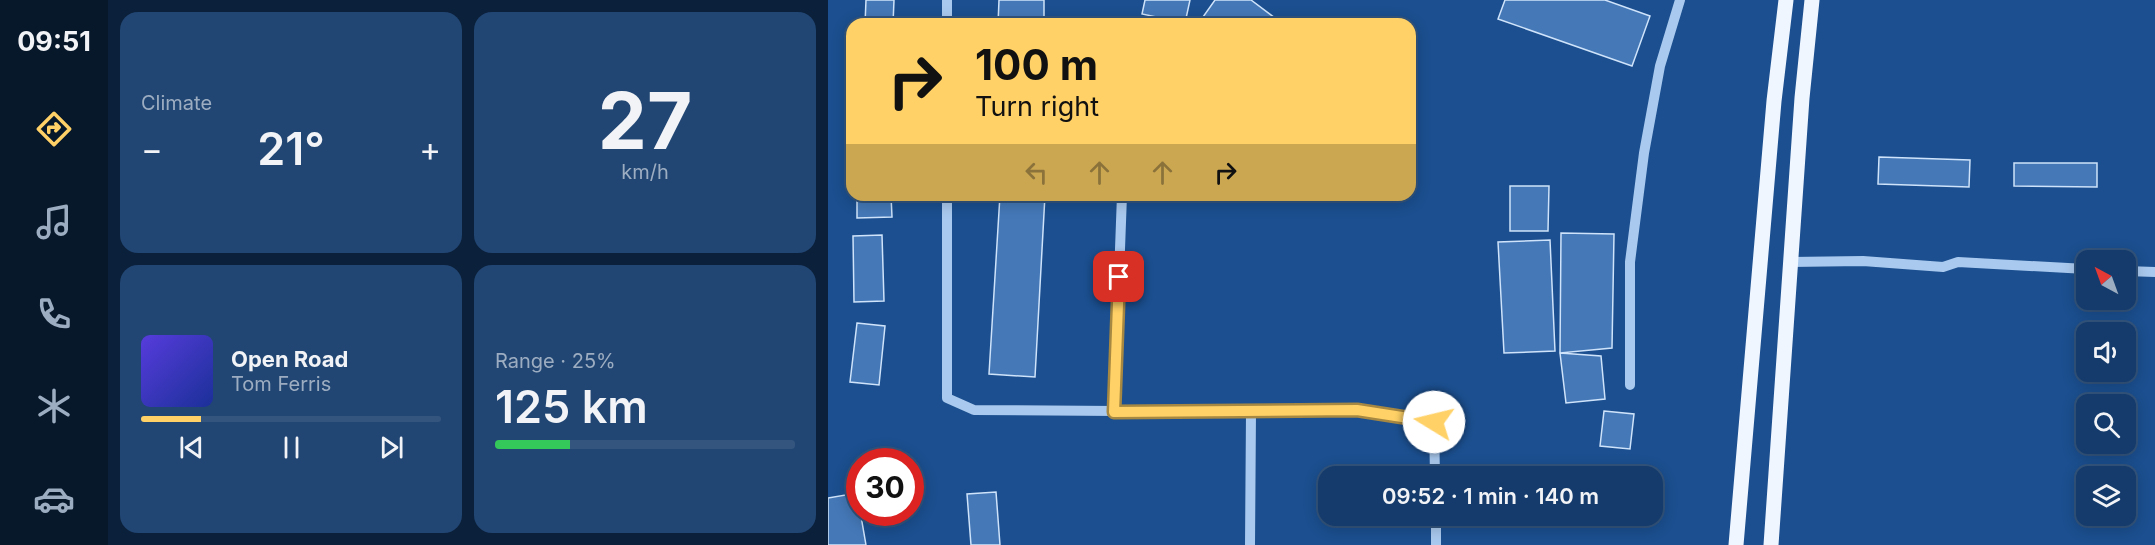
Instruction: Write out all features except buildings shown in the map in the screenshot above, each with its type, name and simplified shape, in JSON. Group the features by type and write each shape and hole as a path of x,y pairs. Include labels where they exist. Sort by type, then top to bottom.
{"main road":[{"path":"1736,545 1774,101 1786,0"},
{"path":"1771,545 1802,98 1812,0"}],"street":[{"path":"947,0 947,18"},
{"path":"1630,385 1630,262 1643,164 1660,66 1680,0"},
{"path":"947,201 947,398 974,410 1114,412 1357,410 1434,422 1435,466"},
{"path":"1114,412 1122,201"},
{"path":"1790,262 1863,261 1943,267 1958,262 2076,268"},
{"path":"2136,271 2155,272"},
{"path":"1250,545 1251,412"},
{"path":"1436,526 1436,545"}],"route":[{"path":"1119,277 1114,412 1357,410 1434,422"}]}
